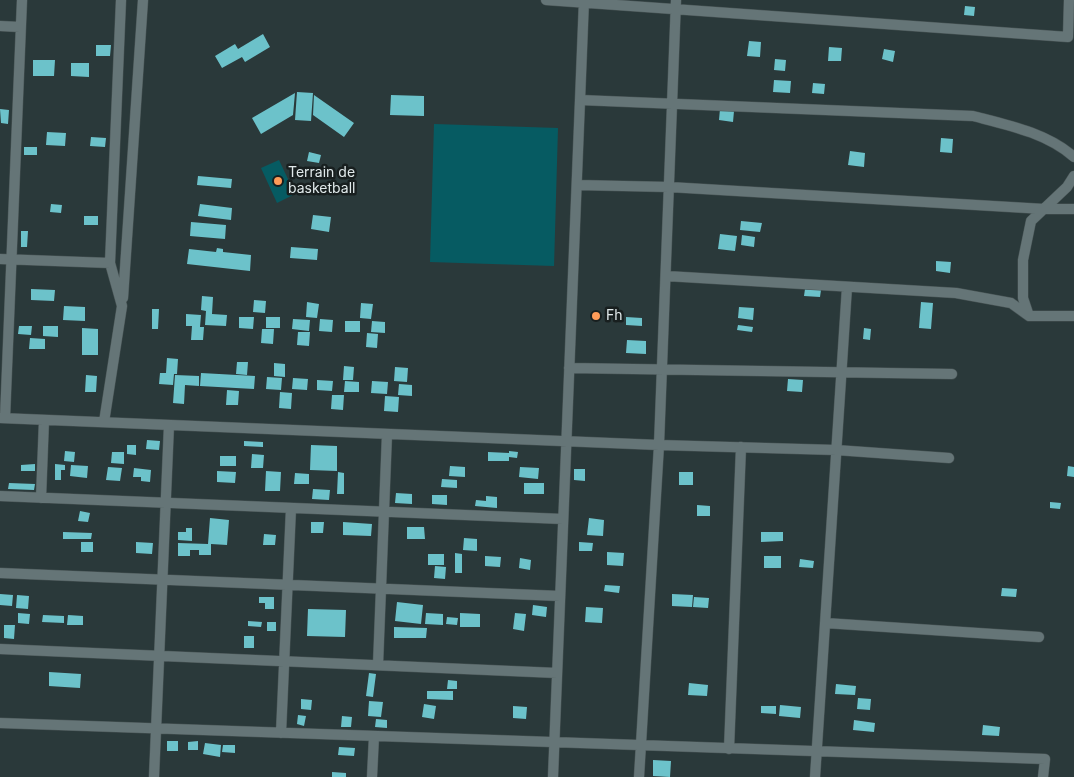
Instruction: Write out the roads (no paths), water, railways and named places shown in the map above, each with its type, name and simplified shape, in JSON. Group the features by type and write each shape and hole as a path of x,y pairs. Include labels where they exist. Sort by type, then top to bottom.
{"street":[{"path":"22,0 2,418 566,442 836,450 948,458"},
{"path":"121,0 110,263 122,306"},
{"path":"104,422 122,306 143,0"},
{"path":"546,0 676,4 1068,37 1069,0"},
{"path":"553,777 584,1"},
{"path":"639,777 659,445 676,4"},
{"path":"0,26 20,27"},
{"path":"580,100 973,116 1015,126 1062,147 1074,157"},
{"path":"1029,316 1023,298 1023,260 1031,221 1067,188 1074,176"},
{"path":"577,184 669,187 1044,209 1074,209"},
{"path":"0,259 110,263"},
{"path":"666,276 965,295 1012,303 1029,316 1074,316"},
{"path":"815,777 847,287"},
{"path":"569,368 952,374"},
{"path":"41,498 44,420"},
{"path":"154,777 168,425"},
{"path":"378,665 387,434"},
{"path":"729,749 741,448"},
{"path":"0,496 563,519"},
{"path":"281,733 291,508"},
{"path":"0,573 560,596"},
{"path":"825,623 1038,637"},
{"path":"0,650 557,673"},
{"path":"0,723 1045,760 1043,777"},
{"path":"372,777 374,736"}],"place":[{"name":"Terrain de basketball","path":"278,181"},
{"name":"Fh","path":"596,316"}]}
